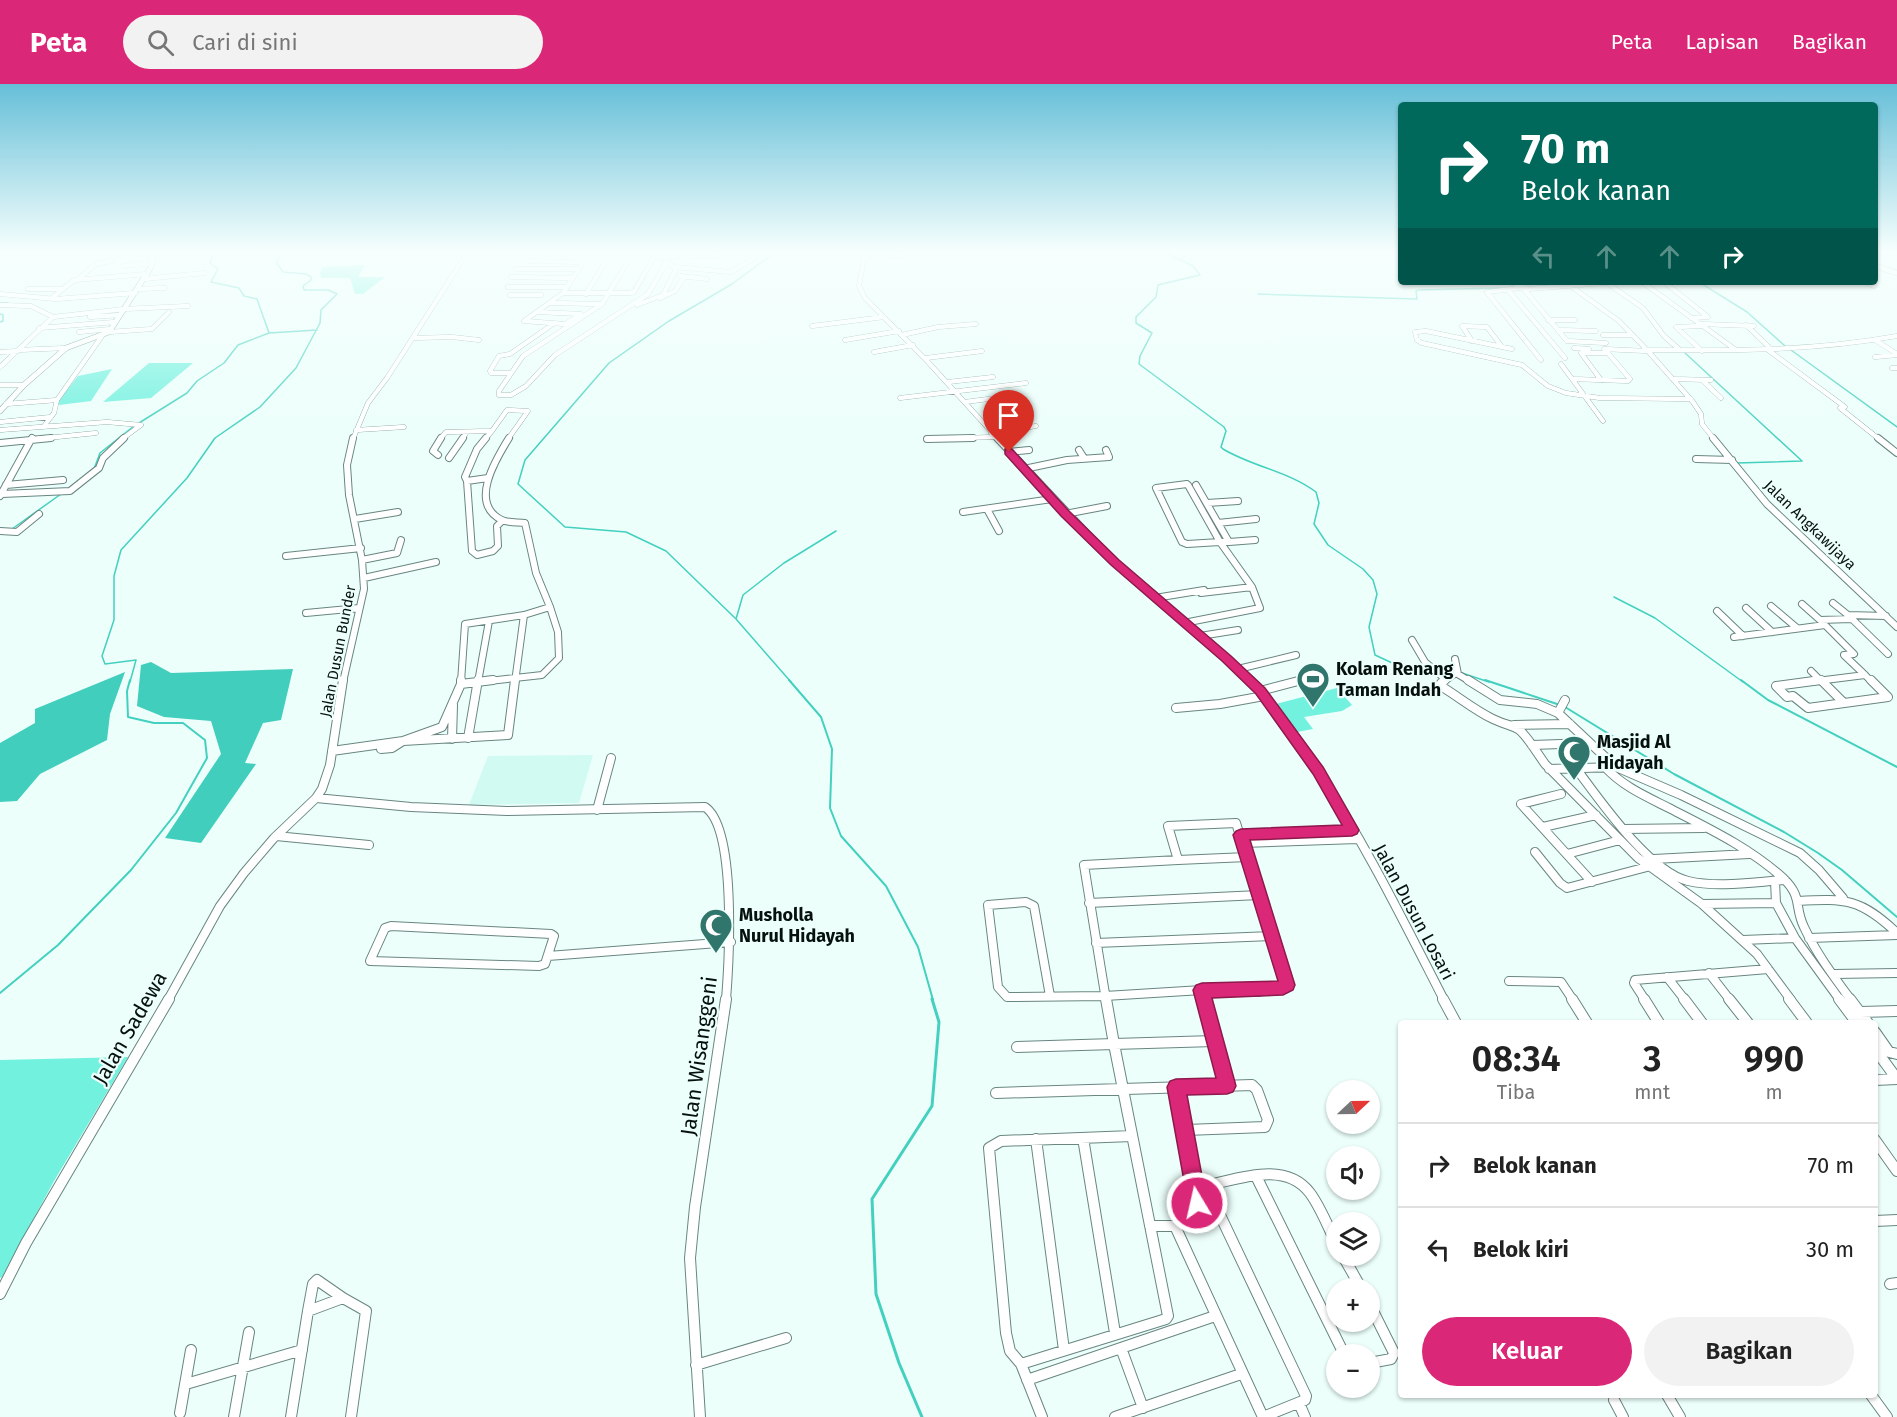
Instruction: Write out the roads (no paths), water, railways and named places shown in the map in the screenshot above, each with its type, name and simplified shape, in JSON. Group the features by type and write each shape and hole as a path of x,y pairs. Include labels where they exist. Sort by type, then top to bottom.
{"street":[{"path":"49,315 53,317"},
{"path":"0,367 47,321 53,317 69,315"},
{"path":"47,321 117,315"},
{"path":"1,495 31,440 51,417 57,400 102,336 110,330 120,315"},
{"path":"79,332 152,329 166,315"},
{"name":"Jalan Dusun Bunder","path":"316,798 325,781 332,753 340,692 364,589 361,548 349,495 347,465 356,430 368,403 427,315"},
{"path":"533,315 524,321 565,324 578,315"},
{"path":"585,315 523,356 499,395 512,395 526,386 555,355 617,315"},
{"path":"1505,315 1541,360"},
{"path":"1529,315 1565,358"},
{"path":"1544,315 1568,342 1646,349"},
{"name":"Jalan Angkawijaya","path":"1611,315 1676,380 1701,414 1702,424 1772,509 1897,627"},
{"path":"1649,315 1662,336 1680,350"},
{"path":"1687,315 1737,351"},
{"path":"1691,318 1708,317 1706,315"},
{"path":"812,326 884,317"},
{"name":"Jalan Dusun Losari","path":"884,317 926,358 1065,514 1115,563 1238,669 1262,694 1318,771 1454,1020"},
{"path":"1548,320 1575,320"},
{"path":"39,328 115,322"},
{"path":"511,373 491,373 490,371 499,356 510,354 553,324"},
{"path":"845,340 976,324"},
{"path":"1437,325 1443,335"},
{"path":"1746,325 1770,350 1845,407 1840,408 1897,453"},
{"path":"1473,341 1462,326 1487,327 1502,347"},
{"path":"1702,351 1676,326 1754,326"},
{"path":"1558,330 1596,332"},
{"path":"1512,349 1426,331 1415,332 1417,340 1422,343 1522,365 1551,388 1585,395 1689,397"},
{"path":"1604,335 1632,335"},
{"path":"0,352 66,348 102,336"},
{"path":"1574,348 1770,350 1835,345 1897,336"},
{"path":"412,338 452,337 479,340"},
{"path":"1876,339 1897,353"},
{"path":"874,352 913,345"},
{"path":"2,408 66,348"},
{"path":"926,358 982,351"},
{"path":"1573,379 1600,380 1630,379 1608,353 1581,353 1600,380"},
{"path":"1875,357 1897,353"},
{"path":"1562,364 1603,421"},
{"path":"948,382 993,377"},
{"path":"1676,380 1711,380"},
{"path":"1676,380 1699,401"},
{"path":"1702,380 1721,398"},
{"path":"900,398 1026,383"},
{"path":"0,385 24,385"},
{"path":"965,402 1011,396"},
{"path":"2,408 57,400"},
{"path":"461,684 542,675 559,657 558,632 536,573 525,523 502,520 489,510 486,497 488,478 500,450 528,411 507,410 477,449 465,477 472,551 477,555 493,551 498,546 497,526 502,520"},
{"path":"0,422 51,417"},
{"path":"0,430 113,422 138,424 110,450 99,468 65,490 1,495"},
{"path":"927,439 993,435 1036,426"},
{"path":"356,430 404,427"},
{"path":"438,455 432,451 446,432 492,431"},
{"path":"449,458 467,432"},
{"path":"0,443 96,433"},
{"path":"1009,452 1029,450"},
{"path":"1079,450 1084,458"},
{"path":"1024,469 1084,458 1109,457 1106,450"},
{"path":"1696,459 1732,460"},
{"path":"0,478 10,477"},
{"path":"467,481 488,478"},
{"path":"6,485 63,480"},
{"path":"1184,623 1260,608 1252,587 1220,542 1187,484 1156,488 1182,542 1187,544 1220,542 1229,542 1255,540"},
{"path":"1196,485 1229,542"},
{"path":"963,512 1052,499"},
{"path":"1207,503 1238,501"},
{"path":"1065,514 1107,506"},
{"path":"987,509 999,531"},
{"path":"354,519 398,512"},
{"path":"5,532 17,532 39,514"},
{"path":"1218,523 1256,519"},
{"path":"362,560 397,553 401,540"},
{"path":"286,556 361,548"},
{"path":"363,578 436,562"},
{"path":"1201,593 1252,587"},
{"path":"1155,598 1220,588"},
{"path":"1833,603 1888,654"},
{"path":"1802,604 1854,654 1844,655 1865,675 1888,697 1808,708 1794,696 1787,697 1776,686 1865,675"},
{"path":"1771,606 1797,628"},
{"path":"306,613 359,608"},
{"path":"442,727 461,684 465,624 524,615 550,608"},
{"path":"1746,608 1772,632"},
{"path":"1717,611 1743,636"},
{"path":"403,741 508,735 524,615"},
{"path":"1734,637 1851,619 1888,618"},
{"path":"468,738 489,621"},
{"path":"1200,636 1238,630"},
{"path":"1412,640 1420,658 1429,668 1445,679"},
{"path":"1238,669 1296,655"},
{"path":"1455,659 1458,672 1500,700 1562,706 1570,724 1616,767"},
{"path":"1811,671 1844,703"},
{"path":"1458,672 1440,683 1444,688 1494,720 1514,725 1570,724"},
{"path":"1176,708 1220,704 1316,677"},
{"path":"452,700 454,720 452,739"},
{"path":"332,753 392,748 403,741 442,727 454,720"},
{"path":"1514,725 1523,732 1549,769 1647,867 1702,904 1743,940 1768,969 1805,1020"},
{"path":"1531,745 1590,743"},
{"path":"597,810 611,758"},
{"path":"1604,766 1628,787 1770,865 1797,895 1801,922 1809,938 1866,1020"},
{"path":"1575,767 1623,830 1654,859 1684,880 1704,883 1785,880"},
{"path":"1549,769 1616,767 1681,795 1800,853 1819,870 1843,898 1868,909 1897,934"},
{"path":"1561,794 1521,804 1592,882"},
{"name":"Jalan Wisanggeni","path":"316,798 376,805 477,810 646,810 704,806 712,811 718,825 728,877 731,942 728,995 699,1180 690,1262 700,1417"},
{"name":"Jalan Sadewa","path":"0,1294 32,1233 133,1063 220,906 244,873 276,836 316,798"},
{"path":"1543,827 1596,815"},
{"path":"1050,996 1034,906 1026,902 988,905 999,990 1007,997 1105,996 1202,990 1265,990 1285,987 1287,982 1238,826 1233,822 1168,826 1178,860"},
{"path":"1623,830 1705,828"},
{"path":"1242,839 1352,830"},
{"path":"276,836 369,845"},
{"path":"1242,839 1357,839"},
{"path":"1567,854 1620,840"},
{"path":"1535,852 1563,886 1571,888 1647,867"},
{"path":"1654,859 1751,854"},
{"path":"1021,1364 1168,1316 1105,996 1084,865 1247,857"},
{"path":"1775,881 1776,903 1795,938 1855,1020"},
{"path":"1089,903 1259,895"},
{"path":"1798,901 1843,898"},
{"path":"1702,904 1776,903"},
{"path":"392,926 550,934 554,936 548,956 545,964 539,966 370,961 386,928 392,926"},
{"path":"1809,938 1897,934"},
{"path":"1096,943 1272,936"},
{"path":"1743,940 1795,938"},
{"path":"548,956 731,942"},
{"path":"1657,1020 1634,981 1768,969"},
{"path":"1709,973 1746,1020"},
{"path":"1834,974 1897,973"},
{"path":"1667,977 1700,1020"},
{"path":"1509,981 1561,982 1585,1020"},
{"path":"1202,990 1227,1086"},
{"path":"1861,1012 1897,1011"},
{"path":"1878,1036 1889,1052 1897,1054"},
{"path":"1017,1047 1214,1041"},
{"path":"1878,1053 1897,1079"},
{"path":"1878,1080 1897,1079"},
{"path":"996,1093 1123,1087 1252,1085 1256,1088 1268,1120 1267,1125 1186,1130"},
{"path":"1176,1087 1186,1130 1200,1220"},
{"path":"1042,1417 1021,1364 1010,1350 1006,1333 989,1149 992,1145 1001,1142 1132,1136"},
{"path":"1083,1138 1115,1333"},
{"path":"1036,1139 1064,1350"},
{"path":"1879,1153 1897,1171"},
{"path":"1195,1186 1278,1174 1301,1183 1310,1192 1326,1223"},
{"path":"1256,1176 1339,1344"},
{"path":"1175,1226 1259,1412 1263,1417 1305,1400 1306,1396 1220,1215 1209,1185"},
{"path":"1150,1226 1175,1226 1220,1215"},
{"path":"1878,1221 1897,1220"},
{"path":"291,1417 313,1284 317,1280 366,1311 351,1417"},
{"path":"308,1311 343,1298"},
{"path":"1027,1380 1215,1316"},
{"path":"1380,1325 1394,1353 1391,1359 1380,1361"},
{"path":"234,1417 249,1332"},
{"path":"696,1365 786,1338"},
{"path":"1121,1348 1143,1408"},
{"path":"180,1413 191,1350"},
{"path":"186,1384 302,1350"},
{"path":"1116,1417 1241,1374"},
{"path":"1669,1398 1680,1417"},
{"path":"1873,1398 1887,1417"},
{"path":"1614,1400 1623,1417"},
{"path":"1299,1403 1305,1417"}],"waterway":[{"path":"0,322 3,321 3,315"},
{"path":"263,315 269,333"},
{"path":"316,330 321,315"},
{"path":"679,315 609,363 525,460 518,484 565,527 626,532 666,551 735,618"},
{"path":"1138,315 1136,323 1152,333 1140,356 1139,364 1224,427 1226,431 1221,447 1223,449 1294,479 1316,492 1319,503 1314,524 1328,545 1363,569 1373,580 1377,594 1369,627 1375,655 1403,668 1433,672"},
{"path":"1751,315 1785,346"},
{"path":"130,682 136,660 105,664 102,656 114,620 114,576 121,550 187,478 215,438 260,407 296,368 316,330"},
{"path":"269,333 316,330"},
{"path":"139,423 187,393 197,381 224,363 238,345 269,333"},
{"path":"1791,350 1897,427"},
{"path":"1684,352 1802,461 1737,463"},
{"path":"94,469 100,453 134,426"},
{"path":"12,529 61,494"},
{"path":"791,682 736,619 743,595 784,563 836,531"},
{"path":"1614,597 1655,618 1743,682"},
{"path":"1439,672 1454,671"},
{"path":"1459,672 1489,682"},
{"path":"0,993 58,945 131,870 176,813 207,758 205,740 183,723 154,723 128,717 127,691 130,680"},
{"path":"789,680 821,717 832,749 830,808 841,836 886,886 918,947 933,1000"},
{"path":"1485,680 1560,705"},
{"path":"1741,680 1768,700 1897,767"},
{"path":"1565,707 1674,774 1784,832 1818,853 1842,870 1897,917"},
{"path":"922,1417 899,1363 876,1294 872,1199 932,1106 939,1022 932,999"}],"place":[{"name":"Kolam Renang Taman Indah","path":"1313,708"},
{"name":"Masjid Al Hidayah","path":"1574,781"},
{"name":"Musholla Nurul Hidayah","path":"716,954"}]}
